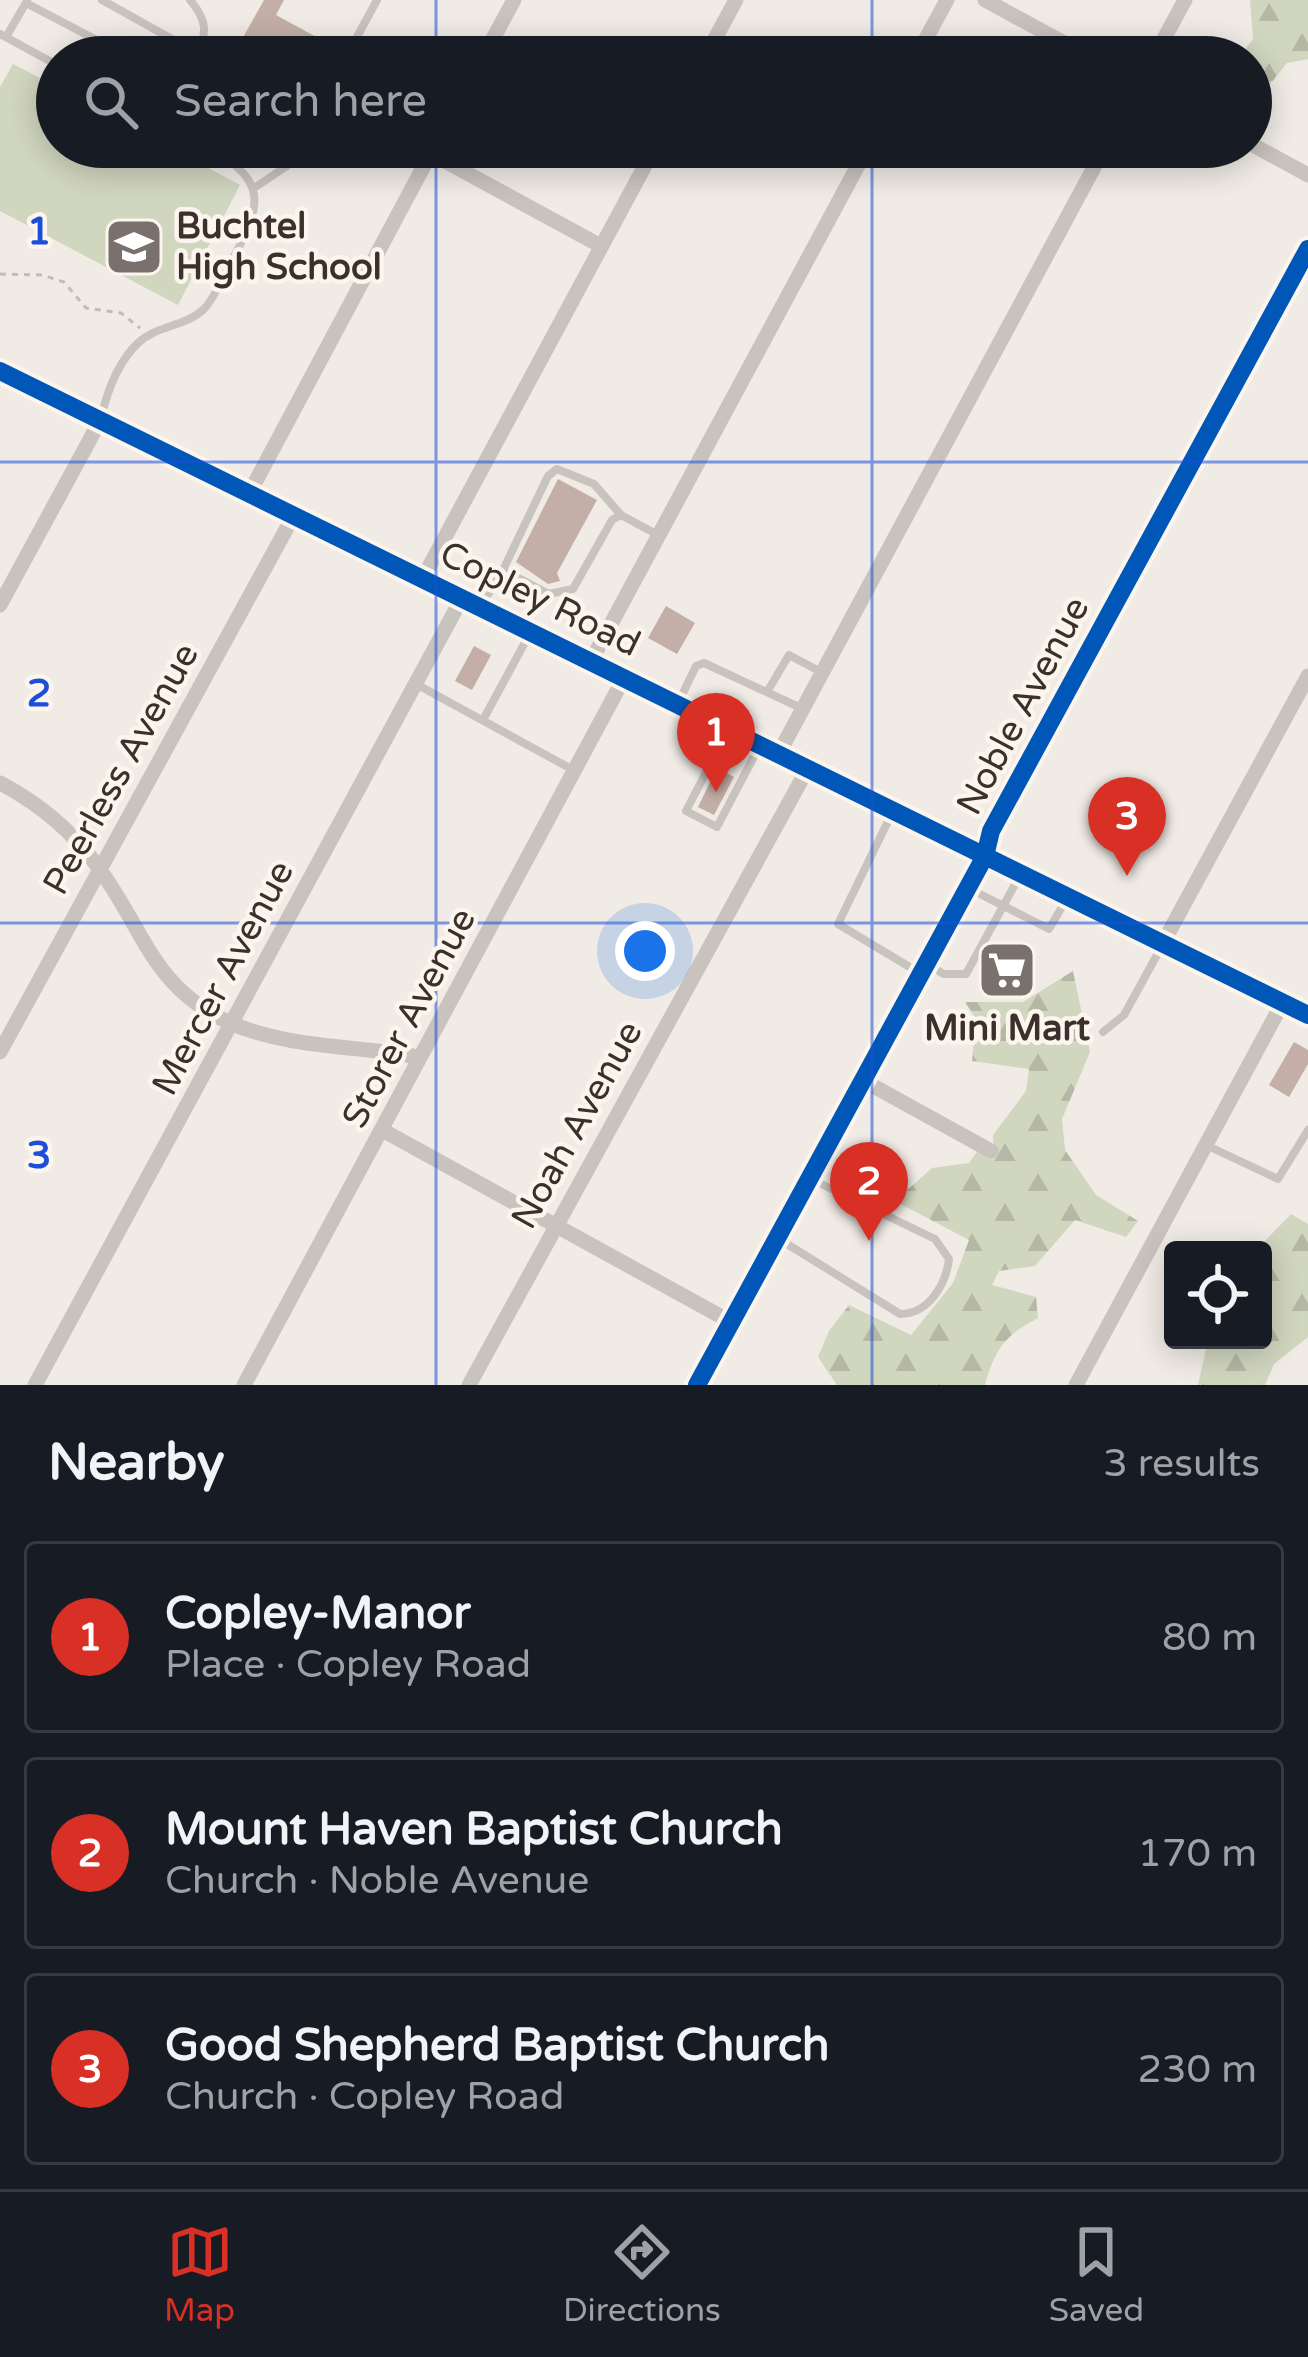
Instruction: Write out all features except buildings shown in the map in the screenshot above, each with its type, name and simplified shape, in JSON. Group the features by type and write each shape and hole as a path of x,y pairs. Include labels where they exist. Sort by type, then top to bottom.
{"main road":[{"name":"Copley Road","path":"0,371 1308,1015"}],"street":[{"path":"494,36 514,0"},
{"path":"716,36 736,0"},
{"path":"927,36 947,0"},
{"path":"985,0 1051,36"},
{"path":"1165,36 1185,0"},
{"path":"1272,155 1308,175"},
{"path":"250,492 418,168"},
{"path":"462,168 601,247"},
{"path":"422,578 644,168"},
{"path":"591,661 857,168"},
{"path":"770,749 803,709 1094,168"},
{"name":"Noble Avenue","path":"697,1385 866,1082 985,856 991,831 1308,249"},
{"path":"0,605 100,421"},
{"name":"Peerless Avenue","path":"0,1052 294,515"},
{"name":"Mercer Avenue","path":"35,1385 416,684 471,603"},
{"path":"1163,943 1308,676"},
{"name":"Storer Avenue","path":"244,1385 624,678"},
{"name":"Noah Avenue","path":"469,1385 808,768"},
{"path":"0,783 50,817 100,869 151,958 193,999 232,1024 296,1043 418,1057"},
{"path":"1076,1385 1283,1002"},
{"path":"866,1082 991,1150"},
{"path":"384,1131 731,1322"}],"lane":[{"path":"102,0 164,36"},
{"path":"190,0 203,15 206,36"},
{"path":"357,36 376,0"},
{"path":"36,53 3,35 27,2 90,36"},
{"path":"100,421 127,355 147,336 205,308 248,230 256,208 254,188 239,168"},
{"path":"254,188 284,168"},
{"path":"471,603 503,570 548,476 557,470 594,484 622,515 658,536"},
{"path":"503,570 548,594 562,595 573,589 612,520 622,515"},
{"path":"483,720 531,632"},
{"path":"767,692 788,656 823,672"},
{"path":"677,704 696,666 704,663 803,709"},
{"path":"416,684 577,771"},
{"path":"728,728 686,811 717,827 770,749"},
{"path":"893,810 838,924 925,970 966,974 1022,874"},
{"path":"968,888 1048,929 1068,896"},
{"path":"1103,1032 1124,1015 1163,943"},
{"path":"1207,1145 1278,1179 1308,1130"},
{"path":"778,1238 900,1314 919,1310 939,1289 949,1258 943,1246 811,1179"}],"path":[{"path":"0,274 42,274 64,282 79,303 122,313 147,336"}],"green space":[{"path":"1250,0 1308,0 1308,59 1287,63 1272,82 1272,36 1253,36"},
{"path":"13,64 36,76 36,168 208,168 240,185 178,305 0,211 0,87"},
{"path":"1073,971 1090,1052 1062,1119 1065,1150 1096,1195 1138,1221 1126,1237 1075,1220 1035,1266 999,1271 992,1285 1036,1297 1038,1318 1003,1344 985,1385 837,1385 818,1357 829,1331 849,1305 911,1335 953,1283 969,1240 895,1201 932,1168 969,1163 977,1152 994,1159 993,1135 1026,1091 1029,1069 972,1061 976,1019 965,1002 1023,1002"},
{"path":"1291,1214 1308,1224 1308,1337 1274,1364 1265,1385 1198,1385 1206,1349 1272,1349 1272,1241 1265,1241"}],"cycle path":[{"path":"697,1385 1308,249"},
{"path":"0,371 1308,1015"}],"place":[{"name":"Buchtel High School","path":"134,247"},
{"name":"Copley-Manor","path":"716,792"},
{"name":"Good Shepherd Baptist Church","path":"1127,876"},
{"name":"Mini Mart","path":"1007,970"},
{"name":"Mount Haven Baptist Church","path":"869,1241"}]}
